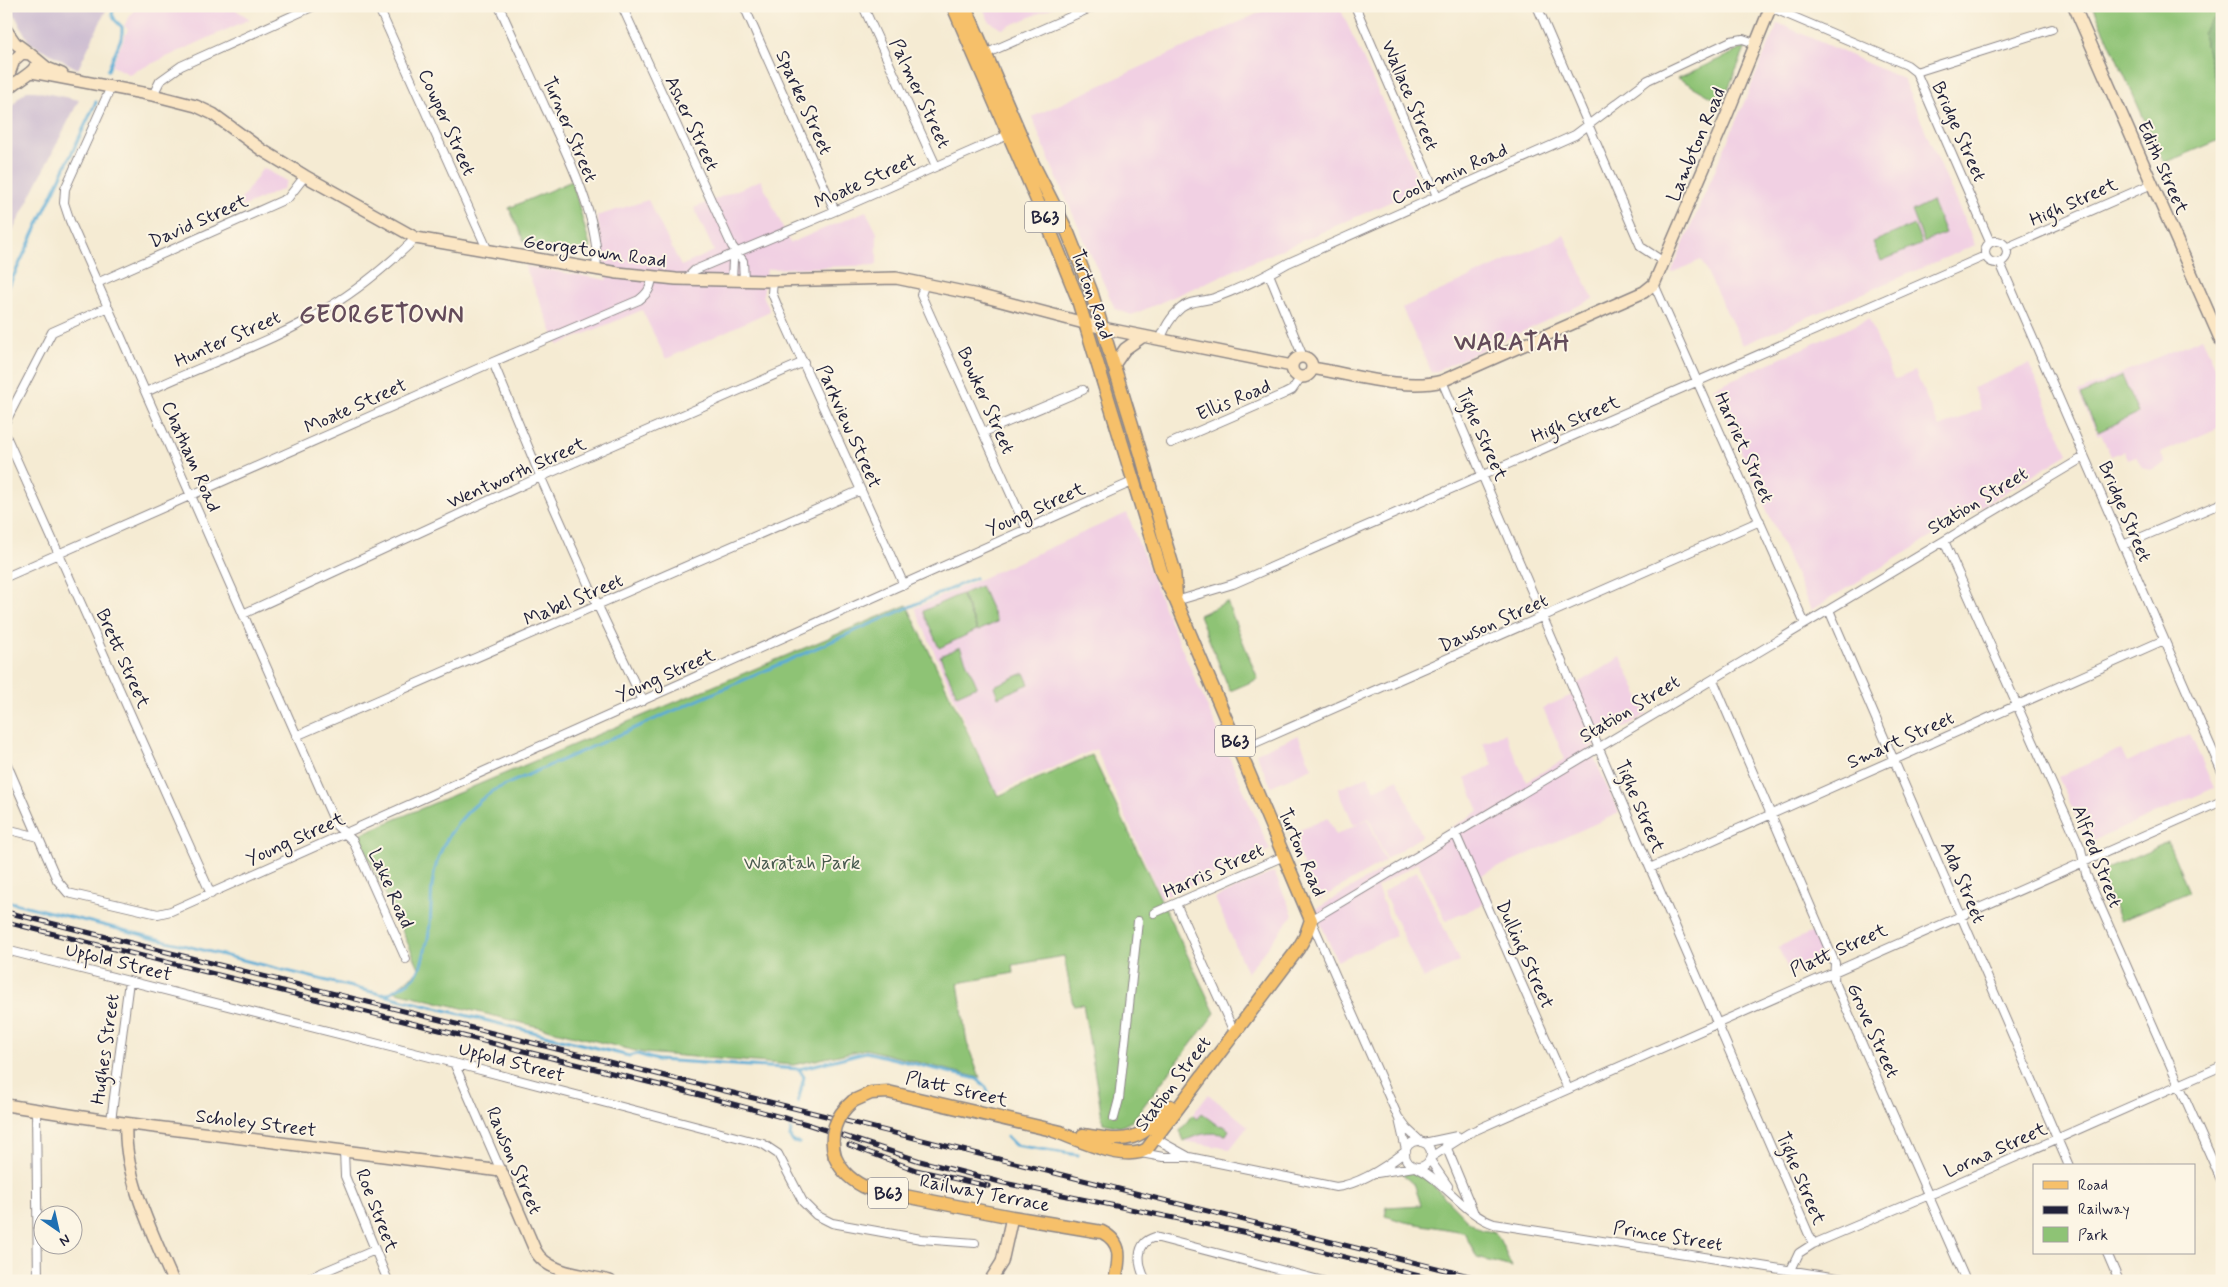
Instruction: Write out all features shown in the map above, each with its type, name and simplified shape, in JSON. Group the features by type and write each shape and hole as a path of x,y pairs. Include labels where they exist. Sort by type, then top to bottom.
{"main road":[{"name":"Turton Road","path":"953,6 1049,228 1085,323 1132,482 1162,574 1176,602 1311,920"},
{"name":"Turton Road","path":"965,6 1033,164 1068,233 1092,292 1174,570 1176,602"},
{"name":"Station Street","path":"1110,1143 1131,1154 1140,1153 1156,1139 1303,941 1311,920"},
{"name":"Station Street","path":"1110,1143 1132,1138 1153,1126 1234,1032"},
{"name":"Platt Street","path":"852,1101 871,1094 888,1092 1110,1143"},
{"name":"Railway Terrace","path":"852,1101 840,1114 834,1128 832,1143 835,1157 845,1174 856,1183 868,1189 1012,1217 1097,1231 1114,1240 1120,1255 1116,1281"},
{"path":"1110,1143 1134,1144 1150,1138 1156,1139"}],"street":[{"name":"Cowper Street","path":"378,6 488,251"},
{"name":"Turner Street","path":"499,6 571,162 593,229 598,254 596,269"},
{"name":"Asher Street","path":"622,6 736,252"},
{"name":"Sparke Street","path":"744,6 835,211"},
{"name":"Palmer Street","path":"863,6 936,166"},
{"path":"985,54 1095,6"},
{"name":"Wallace Street","path":"1355,6 1437,196"},
{"path":"1536,6 1641,247 1664,262"},
{"name":"Edith Street","path":"2074,6 2222,343"},
{"path":"153,95 160,82 181,66 310,7"},
{"name":"Lambton Road","path":"1442,381 1644,292 1654,284 1770,7"},
{"name":"Bridge Street","path":"1770,7 1907,65 1916,72 1990,242"},
{"path":"1916,72 2052,29"},
{"name":"Georgetown Road","path":"6,30 15,43 47,68 78,80"},
{"name":"Coolamin Road","path":"1160,340 1171,317 1182,306 1197,300 1212,299 1268,274 1296,259 1575,135 1648,80 1731,40 1743,39 1756,44"},
{"path":"6,41 15,60 16,70 28,74"},
{"path":"6,82 15,60 22,53 32,56 36,65 28,74 6,90"},
{"name":"Georgetown Road","path":"28,74 78,80 153,95 183,102 213,114 262,150 416,238 596,269 685,280 896,278 925,283 1142,337 1292,366"},
{"name":"Chatham Road","path":"111,87 65,189 64,203 97,283 296,736 336,824 346,833"},
{"name":"Moate Street","path":"685,280 695,270 835,211 1008,134"},
{"name":"David Street","path":"97,283 288,198 305,176"},
{"name":"High Street","path":"2006,248 2152,184"},
{"name":"Hunter Street","path":"146,392 282,332 329,308 367,281 416,238"},
{"path":"2000,241 2006,248 2006,256 2000,263 1991,262 1985,256 1985,248 1990,242 2000,241"},
{"path":"736,252 743,260 738,280 733,260 736,252"},
{"name":"High Street","path":"1176,602 1233,584 1985,256"},
{"name":"Bridge Street","path":"2000,263 2222,772"},
{"path":"1268,274 1303,357 1309,360 1312,368 1309,375 1300,377 1294,373 1292,366 1296,359 1303,357"},
{"name":"Moate Street","path":"6,577 493,362 640,300 647,294 651,286 652,277"},
{"name":"Parkview Street","path":"773,280 772,293 904,585"},
{"name":"Bowker Street","path":"925,283 921,295 1028,530"},
{"name":"Harriet Street","path":"1654,284 1805,624"},
{"path":"6,421 52,332 108,307"},
{"path":"1114,365 1125,350 1142,337"},
{"path":"493,362 541,478 643,701"},
{"name":"Wentworth Street","path":"243,614 541,478 804,362"},
{"path":"1312,368 1416,385 1442,381"},
{"name":"Ellis Road","path":"1171,443 1292,390 1300,377"},
{"name":"Tighe Street","path":"1442,381 1813,1244"},
{"path":"984,432 1083,390"},
{"name":"Brett Street","path":"6,436 211,894"},
{"name":"Station Street","path":"1311,920 2084,457"},
{"name":"Young Street","path":"6,762 56,880 68,893 158,914 171,911 1132,482"},
{"name":"Mabel Street","path":"296,736 861,490"},
{"path":"2123,546 2222,502"},
{"name":"Dawson Street","path":"1239,750 1760,521"},
{"name":"Alfred Street","path":"1944,541 2018,705 2080,849 2086,874 2222,1182"},
{"name":"Ada Street","path":"1829,610 1892,760 2068,1164"},
{"name":"Smart Street","path":"1650,868 2164,640"},
{"name":"Grove Street","path":"1713,680 1835,963 1834,980 1966,1281"},
{"name":"Platt Street","path":"1430,1158 1469,1133 2222,800"},
{"path":"6,829 39,837"},
{"name":"Lake Road","path":"346,833 353,841 406,959"},
{"name":"Dulling Street","path":"1455,833 1568,1089"},
{"name":"Harris Street","path":"1154,914 1284,856"},
{"path":"1176,904 1234,1032"},
{"name":"Turton Road","path":"1311,920 1398,1117 1404,1127 1422,1142"},
{"path":"1114,1118 1119,1099 1138,921"},
{"name":"Upfold Street","path":"6,950 454,1063 763,1144 772,1149 781,1159 804,1202 816,1215 832,1224 921,1239 975,1243"},
{"name":"Hughes Street","path":"111,1122 129,981"},
{"name":"Rawson Street","path":"454,1063 541,1260 550,1266 610,1281"},
{"name":"Lorna Street","path":"1791,1270 1798,1253 1813,1244 1929,1196 2222,1066"},
{"name":"Scholey Street","path":"6,1105 126,1124 501,1171"},
{"path":"36,1110 38,1281"},
{"name":"Turton Road","path":"1398,1117 1406,1150"},
{"path":"126,1124 125,1140 142,1207 172,1281"},
{"name":"Platt Street","path":"1422,1142 1469,1133"},
{"path":"1156,1139 1189,1157"},
{"path":"1140,1153 1163,1157 1189,1157 1333,1186 1345,1185 1368,1175 1406,1150 1413,1142 1422,1142 1430,1149 1430,1158 1424,1165 1368,1175"},
{"path":"1446,1146 1476,1216"},
{"path":"1406,1150 1407,1162 1416,1167"},
{"name":"Roe Street","path":"344,1151 344,1176 388,1281"},
{"name":"Prince Street","path":"1430,1158 1450,1190"},
{"name":"Prince Street","path":"1416,1167 1450,1190 1476,1216 1498,1225 1856,1281"},
{"path":"990,1281 1002,1262 1012,1217"},
{"path":"1146,1281 1139,1260 1142,1246 1146,1240 1155,1238 1305,1278 1323,1281"},
{"path":"302,1281 375,1250"},
{"path":"2107,1254 2119,1281"}],"shaded area":[{"path":"10,6 108,6 78,69 29,42"},
{"path":"136,6 230,6 250,19 129,74 112,66 128,29 124,26"},
{"path":"982,6 1056,6 1002,29 989,21"},
{"path":"1274,6 1339,6 1422,188 1132,315 1115,309 1032,117"},
{"path":"1778,23 1903,79 1975,245 1743,345 1701,260 1671,273"},
{"path":"27,91 79,100 6,244 6,117 18,98"},
{"path":"263,168 287,181 283,189 233,211"},
{"path":"761,180 790,243 866,211 877,233 877,265 767,269 763,295 770,311 666,359 642,310 558,345 525,266 607,280 597,216 648,200 681,266 714,251 694,208"},
{"path":"1564,235 1593,299 1432,373 1402,308"},
{"path":"1869,319 1894,380 1915,371 1939,427 1981,409 1973,388 2029,364 2068,454 1811,610 1713,388"},
{"path":"2202,338 2222,381 2222,426 2161,453 2165,464 2150,470 2142,468 2136,456 2128,459 2124,451 2111,456 2101,434 2098,436 2078,392"},
{"path":"1127,513 1165,610 1270,850 1161,898 1096,749 996,793 915,608"},
{"path":"1621,657 1647,714 1590,748 1619,813 1481,875 1492,900 1446,921 1418,863 1377,887 1396,936 1337,961 1315,910 1479,811 1465,778 1493,765 1483,743 1505,733 1526,781 1565,759 1543,708 1579,692 1576,684"},
{"path":"2190,734 2214,788 2088,843 2058,777 2121,749 2127,762"},
{"path":"1298,735 1312,768 1271,786 1256,753"},
{"path":"1368,776 1374,790 1398,779 1422,836 1386,859 1369,818 1354,825 1338,789"},
{"path":"1328,818 1336,835 1368,819 1385,861 1318,900 1290,834"},
{"path":"1417,871 1460,962 1423,979 1383,892"},
{"path":"1274,872 1293,915 1247,973 1215,898"},
{"path":"1815,931 1826,958 1790,974 1778,947"},
{"path":"1208,1094 1248,1126 1230,1149 1184,1141 1180,1131"}],"green space":[{"path":"2093,6 2222,6 2222,139 2164,163"},
{"path":"2222,9 2222,105 2202,32"},
{"path":"1746,47 1722,103 1678,78"},
{"path":"572,181 591,250 588,253 525,243 509,208"},
{"path":"1932,201 1945,233 1924,242 1912,211"},
{"path":"1914,225 1922,244 1881,261 1873,242"},
{"path":"2122,376 2138,413 2098,432 2081,395"},
{"path":"981,586 997,622 978,631 962,594"},
{"path":"961,594 977,630 939,648 923,611"},
{"path":"1227,602 1258,679 1230,691 1199,615"},
{"name":"Waratah Park","path":"907,605 998,796 1092,755 1215,1013 1132,1121 1120,1127 1103,1123 1083,1004 1073,1005 1064,956 1013,965 1014,973 958,983 967,1043 980,1078 866,1049 793,1065 644,1053 393,991 420,970 358,835"},
{"path":"960,647 977,686 957,695 940,656"},
{"path":"1024,673 1029,684 998,697 994,686"},
{"path":"2168,842 2189,892 2120,921 2099,872"},
{"path":"1201,1113 1217,1125 1224,1126 1229,1130 1226,1135 1204,1134 1184,1141 1180,1131 1192,1115 1197,1119"},
{"path":"1399,1171 1413,1171 1423,1175 1468,1221 1482,1230 1494,1232 1498,1236 1512,1267 1477,1258 1464,1232 1405,1222 1385,1216 1387,1207 1421,1205 1415,1186"}],"waterway":[{"path":"108,70 122,36 122,27 112,14 115,6"},
{"path":"6,292 96,102"},
{"path":"383,994 388,994 407,983 418,972 429,934 432,886 434,871 439,857 445,843 461,819 494,790 975,578"},
{"path":"6,901 629,1056 637,1054 657,1060 799,1069 866,1052 977,1079 986,1087 991,1098"},
{"path":"798,1102 804,1077 799,1069"},
{"path":"791,1130 790,1137 793,1142 799,1143"},
{"path":"1007,1137 1015,1145 1078,1155"}],"railway":[{"path":"6,912 1489,1281"},
{"path":"6,922 696,1094 807,1124 920,1161 1004,1183 1262,1236 1439,1281"},
{"path":"849,1145 916,1170 988,1186"}],"district":[{"name":"GEORGETOWN","path":"382,314"},
{"name":"WARATAH","path":"1512,342"}]}
